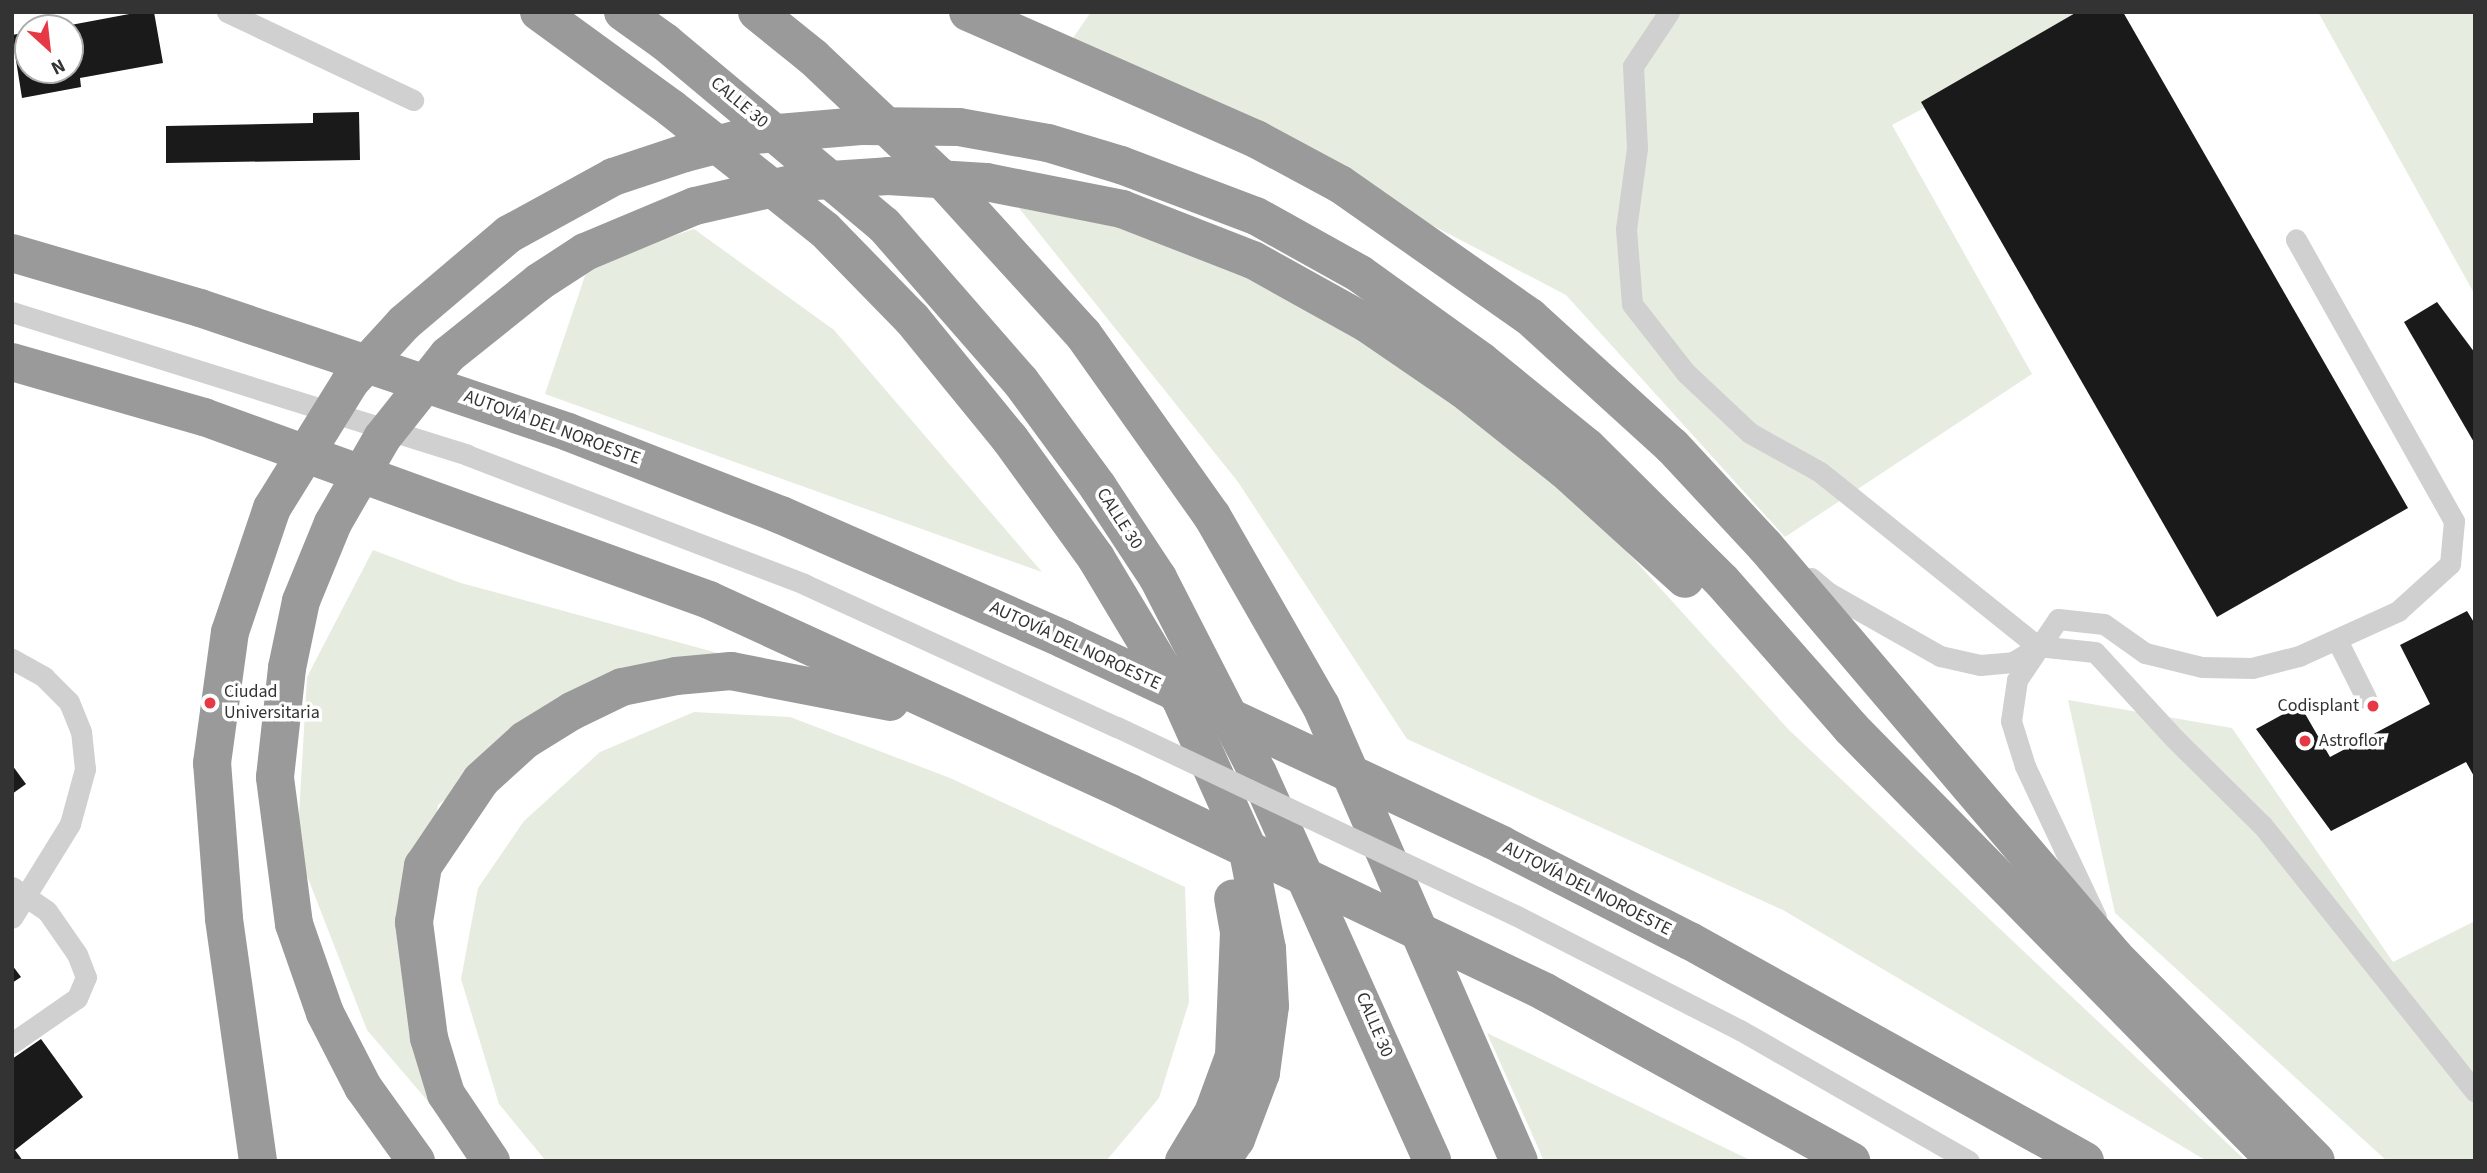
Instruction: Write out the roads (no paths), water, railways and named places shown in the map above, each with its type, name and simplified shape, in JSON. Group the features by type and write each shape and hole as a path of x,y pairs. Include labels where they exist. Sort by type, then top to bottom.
{"highway":[{"path":"539,12 671,108 825,230 912,319 1010,439 1096,558 1181,700 1247,847 1260,898 1270,1006 1261,1073 1236,1139 1221,1161"},
{"name":"CALLE 30","path":"623,12 665,42 884,225 1021,382 1098,487 1158,578 1258,773 1432,1161"},
{"path":"757,12 813,57 939,176 1065,314 1212,516 1321,706 1519,1161"},
{"path":"968,12 1256,139 1340,184 1436,247 1530,317 1672,446 1765,545 2115,957 2316,1161"},
{"path":"258,1161 224,918 212,763 230,632 272,508 350,382 404,323 509,234 612,177 685,153 754,135 861,126 959,127 1048,143 1121,165 1256,216 1360,274 1480,361 1587,447 1722,581 1851,728 2276,1161"},
{"path":"416,1161 363,1087 325,1013 294,924 275,777 287,668 301,601 333,523 382,438 448,355 539,282 585,252 695,206 789,184 888,176 986,182 1122,209 1252,260 1314,291 1463,389 1565,470 1851,728"},
{"path":"825,230 895,331 990,448 1073,564 1161,707 1222,844 1240,932 1234,1056 1213,1113 1184,1161"},
{"name":"AUTOVÍA DEL NOROESTE","path":"12,253 200,308 568,432 781,515 1063,639 1502,845 1760,979 2085,1161"},
{"path":"12,362 204,417 696,596 1130,793 1545,992 1851,1161"},
{"path":"491,1161 446,1094 429,1038 414,922 423,866 481,780 526,740 572,711 622,687 676,676 732,671 787,678 967,719"}],"lane":[{"path":"227,12 413,100"},
{"path":"1669,12 1633,65 1637,148 1626,229 1632,304 1686,373 1750,433 1820,472 2037,646 2095,652 2175,739 2263,826 2475,1092"},
{"path":"2115,957 2025,766 2011,721 2017,680 2037,646 2058,619 2104,624 2145,653 2202,667 2252,668 2337,640 2398,611 2450,564 2454,521 2296,239"},
{"path":"12,312 467,455 804,584 1118,727 1515,915 1740,1030 1969,1161"},
{"path":"1765,545 1829,593 1940,656 1980,665 2013,662 2037,646"},
{"path":"2337,640 2365,698"},
{"path":"12,659 44,677 69,702 80,731 85,769 71,824 19,892 12,918"},
{"path":"12,1043 77,998 86,977 77,954 47,911 19,892"}],"place":[{"name":"Ciudad Universitaria","path":"210,703"},
{"name":"Codisplant","path":"2373,706"},
{"name":"Astroflor","path":"2305,741"}]}
